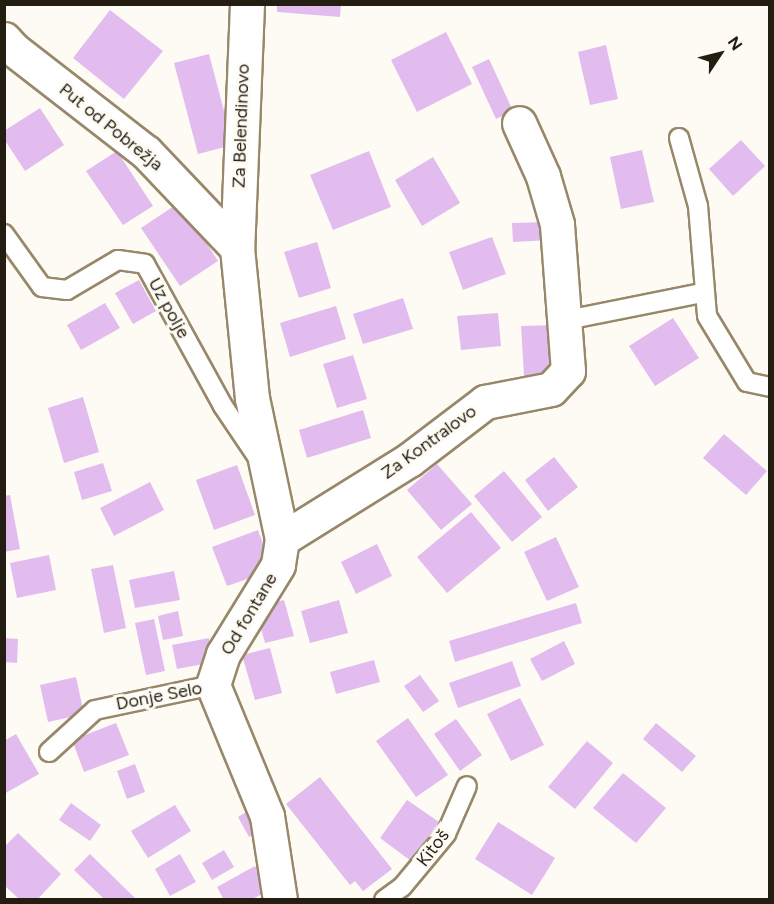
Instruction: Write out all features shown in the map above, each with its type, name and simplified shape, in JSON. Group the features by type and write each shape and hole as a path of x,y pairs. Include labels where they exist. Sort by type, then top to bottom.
{"street":[{"name":"Za Belendinovo","path":"237,248 247,4"},
{"name":"Put od Pobrežja","path":"4,39 13,49 146,152 237,248"},
{"name":"Za Kontralovo","path":"282,539 410,460 485,402 551,389 568,371 567,320 556,224 543,176 519,123"},
{"name":"Od fontane","path":"213,685 224,654 278,565 282,539 252,398 237,248"},
{"path":"213,685 267,816 280,900"}],"lane":[{"path":"679,138 698,206 702,293 707,315 747,382 770,387"},
{"name":"Uz polje","path":"4,234 42,287 67,290 118,260 145,264 223,406 267,471"},
{"path":"567,320 702,293"},
{"name":"Donje Selo","path":"49,752 94,710 213,685"},
{"name":"Kitoš","path":"384,900 402,887 446,834 467,786"}],"building":[{"path":"277,4 341,4 340,17 277,12"},
{"path":"110,10 163,51 124,99 73,58"},
{"path":"446,32 472,84 417,112 391,60"},
{"path":"606,45 618,99 590,105 578,52"},
{"path":"209,54 233,145 198,154 174,63"},
{"path":"489,59 513,111 496,119 472,67"},
{"path":"40,108 64,145 25,171 4,139 4,131"},
{"path":"741,140 765,166 733,196 709,169"},
{"path":"642,150 654,202 621,209 610,157"},
{"path":"117,151 153,206 123,225 86,171"},
{"path":"369,151 391,207 333,230 310,175"},
{"path":"433,157 460,203 422,226 395,180"},
{"path":"180,202 218,261 180,286 141,228"},
{"path":"548,222 549,240 513,242 512,223"},
{"path":"492,237 506,274 463,290 449,252"},
{"path":"317,242 331,288 299,298 284,252"},
{"path":"139,280 156,311 133,324 115,293"},
{"path":"403,298 413,329 363,344 353,314"},
{"path":"105,303 120,328 81,350 67,325"},
{"path":"336,306 346,339 290,357 280,323"},
{"path":"498,313 501,346 461,350 457,316"},
{"path":"673,318 699,358 655,386 629,346"},
{"path":"555,325 558,375 524,376 521,326"},
{"path":"353,355 367,399 337,408 323,364"},
{"path":"83,397 99,452 64,463 48,408"},
{"path":"363,410 371,438 307,458 299,430"},
{"path":"724,434 767,471 746,495 703,458"},
{"path":"554,457 578,487 548,511 525,480"},
{"path":"103,463 112,491 82,500 74,472"},
{"path":"437,464 472,504 441,530 407,490"},
{"path":"237,465 255,515 214,530 196,480"},
{"path":"504,471 542,517 512,542 474,496"},
{"path":"150,482 164,510 114,536 100,508"},
{"path":"10,495 20,549 4,552 4,496"},
{"path":"471,512 501,548 447,593 417,557"},
{"path":"258,530 273,570 227,586 212,547"},
{"path":"556,537 579,587 547,601 524,552"},
{"path":"377,544 392,576 356,594 341,562"},
{"path":"49,555 56,590 17,598 10,563"},
{"path":"113,565 126,628 104,633 91,569"},
{"path":"174,571 180,600 135,608 129,580"},
{"path":"284,600 294,636 265,643 255,607"},
{"path":"339,600 348,633 310,643 301,611"},
{"path":"576,603 582,623 455,662 449,641"},
{"path":"178,611 183,636 163,640 158,616"},
{"path":"154,619 165,671 146,675 135,623"},
{"path":"4,638 18,639 17,663 4,662"},
{"path":"209,638 214,662 177,669 172,645"},
{"path":"564,641 575,664 542,681 530,659"},
{"path":"270,648 282,693 255,700 242,655"},
{"path":"374,660 380,682 336,694 330,672"},
{"path":"512,661 521,686 458,708 449,683"},
{"path":"420,675 439,701 423,712 404,686"},
{"path":"76,677 84,714 48,722 40,685"},
{"path":"520,698 544,745 511,761 487,714"},
{"path":"408,718 448,775 416,797 376,741"},
{"path":"456,719 482,755 460,771 434,734"},
{"path":"116,723 129,755 84,772 72,740"},
{"path":"656,723 696,756 682,772 643,739"},
{"path":"16,734 39,774 4,794 4,741"},
{"path":"587,741 613,763 575,809 548,787"},
{"path":"135,764 145,792 127,799 117,771"},
{"path":"623,773 666,808 636,843 593,808"},
{"path":"320,777 392,869 363,891 355,881 350,885 286,804"},
{"path":"407,800 439,822 411,861 380,838"},
{"path":"71,803 101,825 90,841 59,820"},
{"path":"175,805 191,831 148,858 131,831"},
{"path":"251,809 262,830 249,837 238,817"},
{"path":"498,822 555,858 532,895 475,859"},
{"path":"18,833 61,874 37,900 20,900 4,885 4,847"},
{"path":"224,850 234,867 212,880 202,863"},
{"path":"90,854 137,900 105,900 74,870"},
{"path":"180,854 196,882 170,896 155,869"},
{"path":"255,866 269,890 251,900 224,900 217,887"}]}
